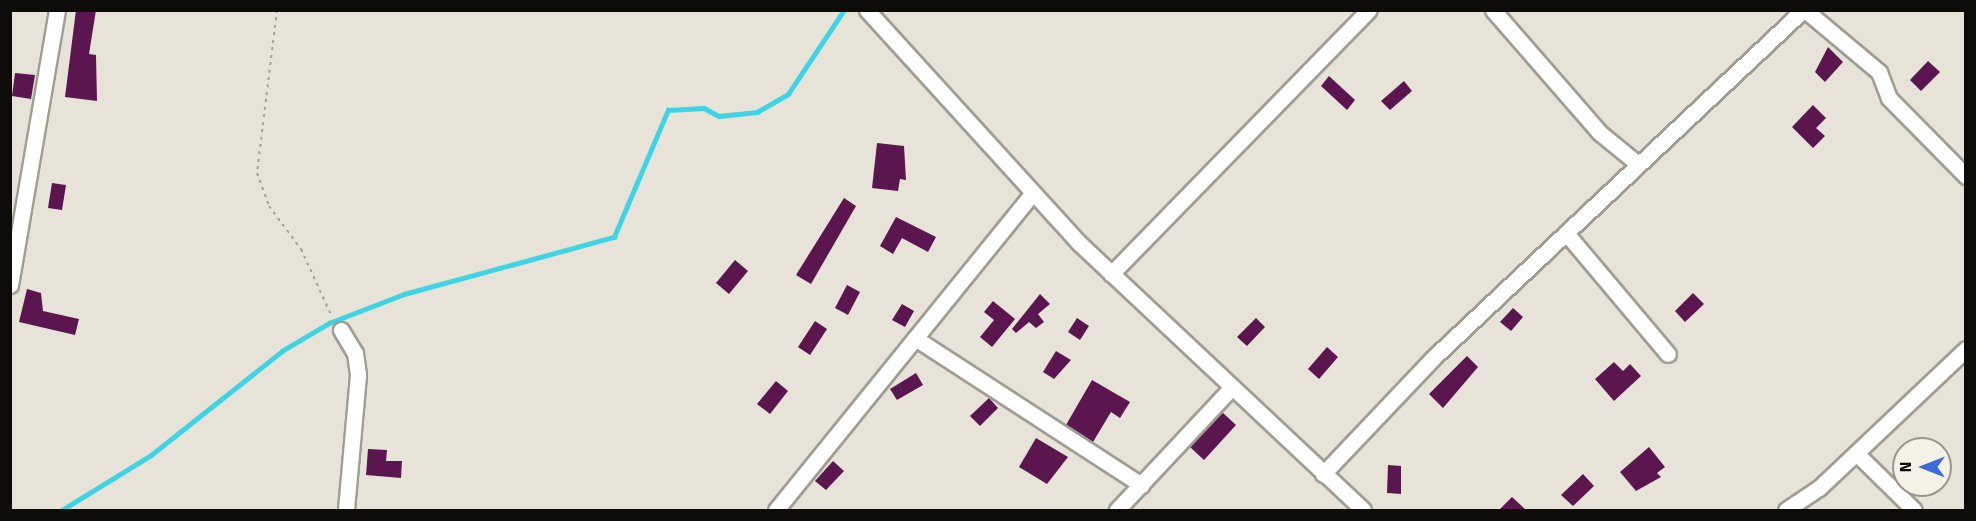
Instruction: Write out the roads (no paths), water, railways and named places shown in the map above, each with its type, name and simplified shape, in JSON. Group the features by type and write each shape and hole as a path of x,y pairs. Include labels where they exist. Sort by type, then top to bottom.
{"street":[{"path":"10,285 57,10"},
{"path":"1111,274 1369,10"},
{"path":"1493,10 1600,133 1638,164"},
{"path":"1323,474 1433,358 1804,10 1879,72 1889,98 1965,176"},
{"path":"867,11 1031,195 1111,274 1362,510"},
{"path":"776,510 1031,195"},
{"path":"1566,233 1668,354"},
{"path":"341,330 355,353 358,375 346,510"},
{"path":"915,338 1141,485"},
{"path":"1786,510 1856,453 1965,349"},
{"path":"1117,510 1232,387"},
{"path":"1856,453 1914,510"}],"waterway":[{"path":"62,510 151,455 282,351 329,323 404,294 614,237 668,110 704,108 719,116 757,112 788,94 844,10"}]}
